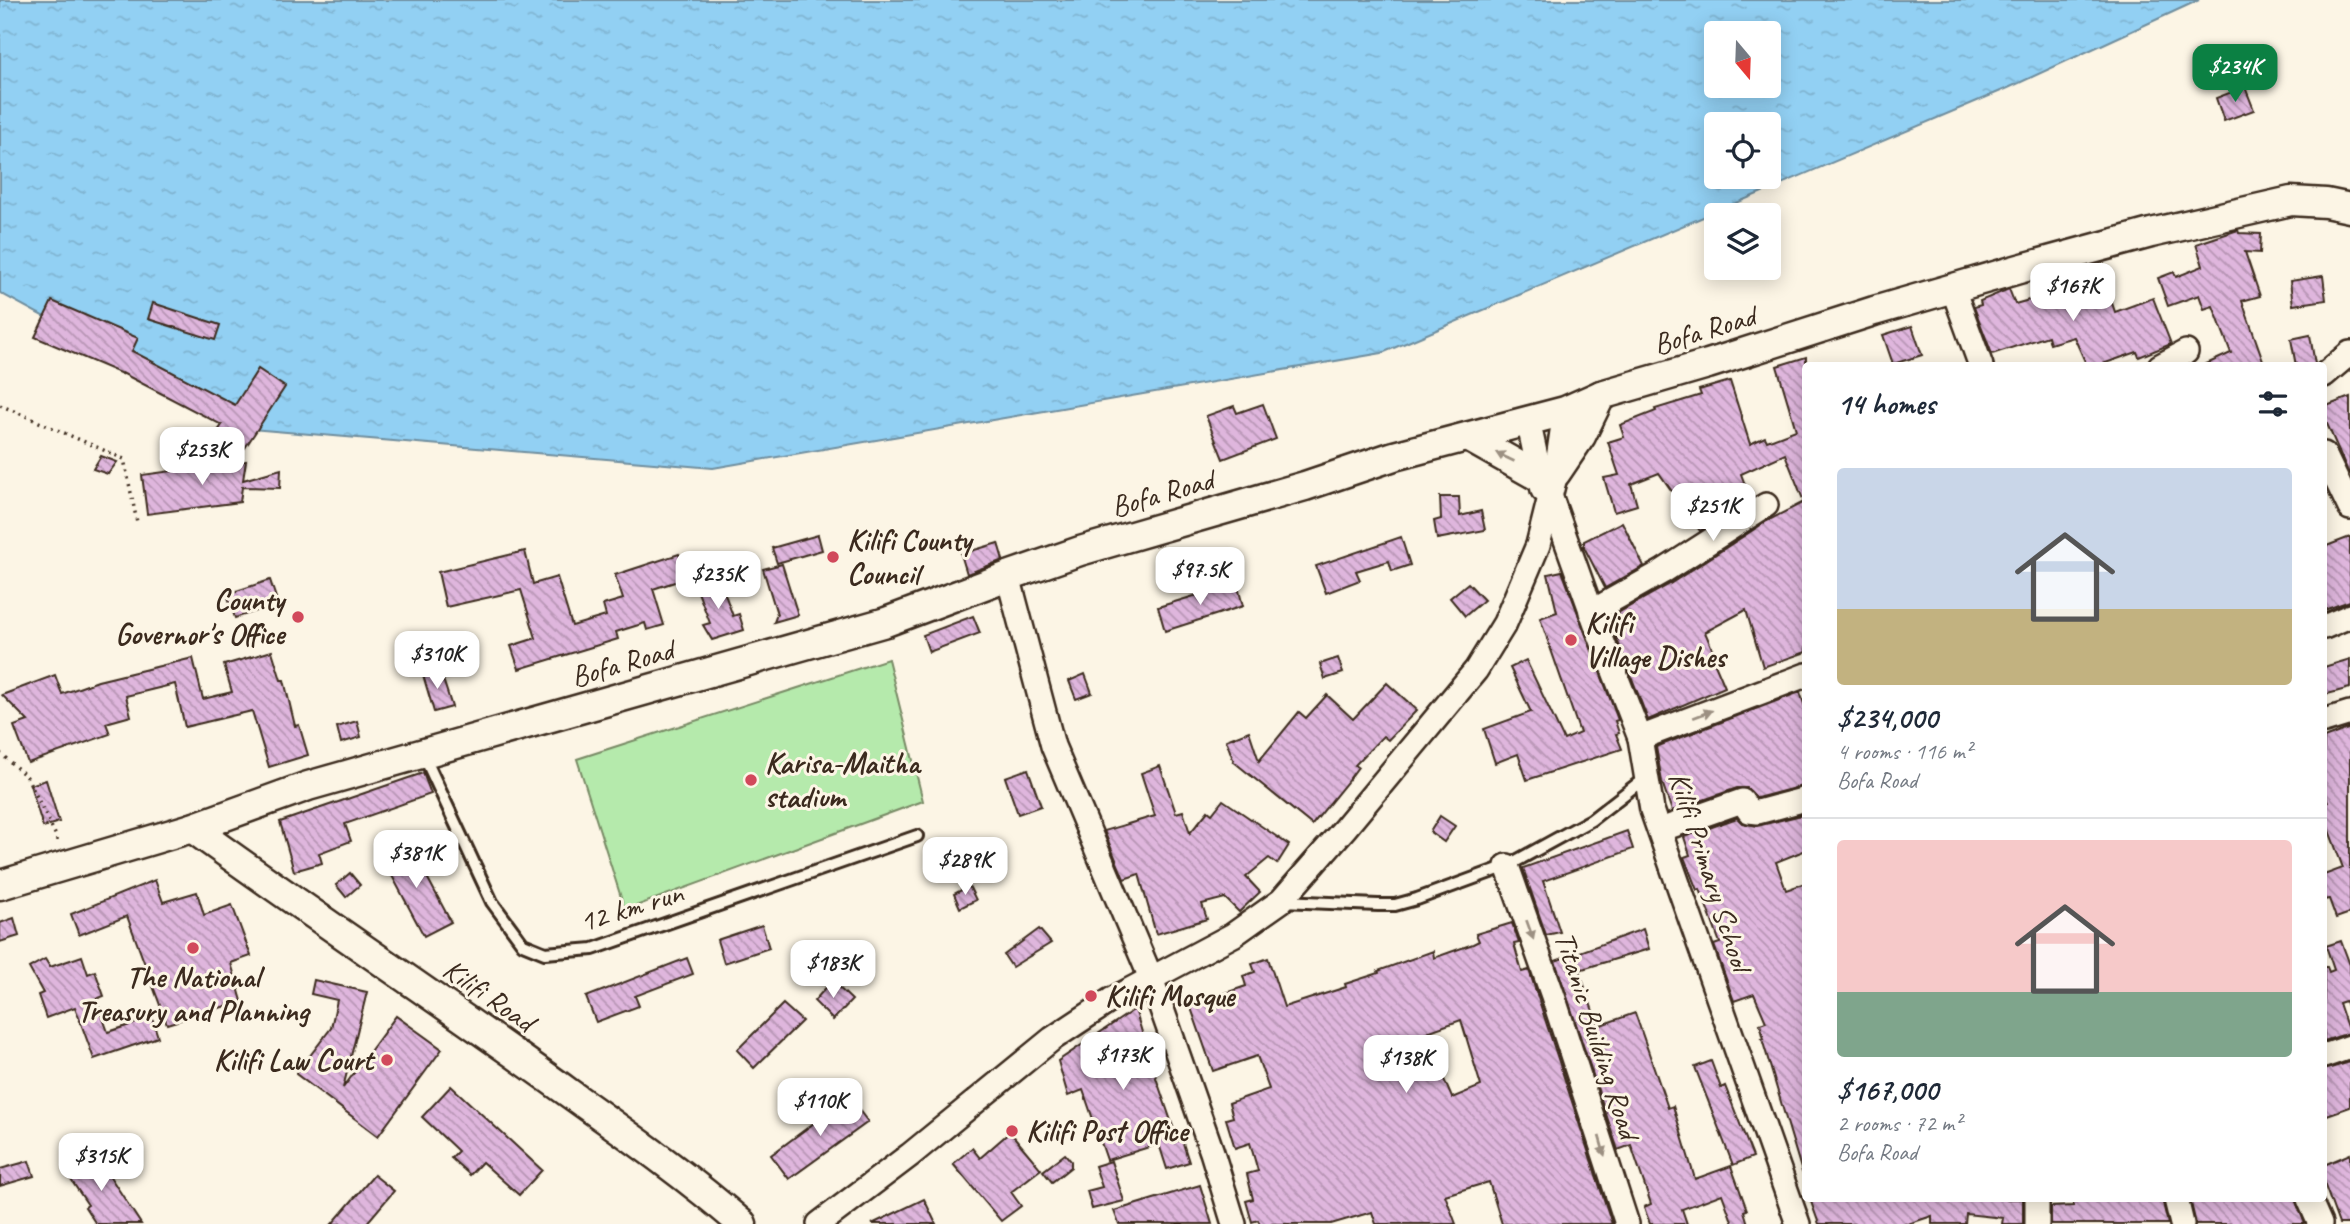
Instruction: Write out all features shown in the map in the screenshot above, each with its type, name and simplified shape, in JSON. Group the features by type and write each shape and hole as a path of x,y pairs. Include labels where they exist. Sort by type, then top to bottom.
{"street":[{"name":"Bofa Road","path":"0,885 192,828 308,786 886,622 1080,551 1305,486 1394,456 1565,411 1601,395 1874,311 2098,247 2243,211 2291,201 2350,208"},
{"path":"1952,289 1979,362"},
{"path":"2167,362 2186,352"},
{"path":"2327,373 2350,354"},
{"path":"1548,491 1581,436 1601,395"},
{"path":"819,1224 1052,1039 1111,1000 1233,934 1281,901 1476,670 1505,623 1538,545 1565,411"},
{"name":"Kilifi Primary School","path":"1528,420 1548,491 1640,738 1652,810 1798,1224"},
{"path":"1468,438 1548,491"},
{"path":"2327,460 2350,508"},
{"path":"1591,612 1662,572 1766,505"},
{"path":"1008,576 1053,746 1151,978 1234,1224"},
{"path":"2327,626 2350,616"},
{"path":"1640,738 1802,677"},
{"path":"2327,720 2350,713"},
{"path":"1660,830 1742,801 1749,811 1758,812 1802,800"},
{"name":"Kilifi Road","path":"192,828 469,1020 692,1181 742,1224"},
{"name":"Titanic Building Road","path":"1507,866 1553,996 1627,1224"},
{"path":"2327,1055 2350,1047"},
{"path":"2036,1202 2037,1224"},
{"path":"2177,1202 2182,1224"},
{"path":"2310,1202 2320,1224"}],"lane":[{"name":"12 km run","path":"423,753 492,902 523,944 545,953 593,949 917,836"},
{"path":"1281,901 1395,905 1417,900 1507,866 1591,820 1645,778"}],"path":[{"path":"0,405 124,458 137,522"},
{"path":"0,753 27,776 57,838 58,868"}],"green space":[{"name":"Karisa-Maitha stadium","path":"888,659 923,801 625,910 577,759"}],"water":[{"path":"0,0 2199,0 2008,88 1781,184 1781,112 1704,112 1704,189 1769,189 1736,203 1704,203 1704,217 1382,353 713,468 251,429 0,293"}],"building":[{"path":"2245,87 2254,110 2224,121 2216,98"},
{"path":"2238,230 2239,233 2261,234 2260,253 2245,252 2260,296 2242,301 2264,362 2211,362 2231,353 2213,306 2204,309 2199,295 2168,306 2158,278 2174,272 2176,277 2203,266 2196,244"},
{"path":"2089,275 2099,305 2111,300 2115,312 2153,298 2171,344 2139,357 2137,352 2108,362 2085,362 2074,337 2050,344 2048,336 1992,354 1974,307 1981,305 1980,301 2009,289 2015,304 2047,295 2046,292"},
{"path":"2323,276 2326,300 2293,305 2290,281"},
{"path":"52,301 138,338 132,351 235,405 258,369 285,387 245,448 218,431 222,425 122,373 35,337"},
{"path":"153,303 220,325 215,340 148,319"},
{"path":"1912,326 1922,355 1892,362 1883,335"},
{"path":"2310,335 2315,362 2295,362 2291,339"},
{"path":"1806,357 1806,362 1802,362 1802,497 1785,454 1741,474 1750,498 1724,508 1727,513 1700,531 1659,473 1631,484 1637,505 1614,512 1604,478 1619,475 1608,442 1624,437 1620,425 1656,411 1655,409 1701,395 1699,390 1730,381 1750,444 1765,437 1767,441 1796,430 1777,366"},
{"path":"2350,397 2350,474 2327,424 2327,406"},
{"path":"1263,404 1276,439 1223,459 1206,416 1234,406 1237,413"},
{"path":"101,456 117,462 108,474 93,469"},
{"path":"246,461 243,480 281,469 280,488 242,487 240,502 147,514 142,475"},
{"path":"1440,497 1459,497 1460,516 1481,511 1485,530 1437,539 1434,521 1441,519"},
{"path":"1802,503 1802,653 1763,667 1746,610 1705,632 1713,651 1710,652 1725,687 1648,720 1610,621 1620,617 1618,613 1670,584 1767,521"},
{"path":"1622,522 1644,566 1605,588 1584,547 1584,541"},
{"path":"818,535 822,550 777,563 772,548"},
{"path":"1401,537 1410,565 1392,571 1389,561 1356,571 1360,580 1326,593 1316,566"},
{"path":"2350,537 2350,601 2327,609 2327,546"},
{"path":"998,543 1003,560 967,574 961,554"},
{"path":"525,551 533,584 557,577 572,626 606,616 603,605 623,599 615,575 679,554 687,578 653,589 664,625 647,630 645,623 616,632 618,639 519,669 511,646 536,638 521,590 446,607 438,572"},
{"path":"782,564 798,615 774,622 777,614 763,569"},
{"path":"1562,571 1618,720 1615,721 1619,733 1616,734 1622,749 1527,780 1518,754 1495,763 1484,729 1531,712 1510,668 1526,660 1564,740 1580,733 1540,618 1557,612 1548,574"},
{"path":"719,578 733,616 739,614 744,630 712,640 703,625 710,623 696,587"},
{"path":"270,580 278,604 235,618 227,594"},
{"path":"1237,583 1243,606 1165,631 1158,607"},
{"path":"1468,583 1484,600 1465,616 1450,598"},
{"path":"973,616 980,633 929,652 923,635"},
{"path":"272,651 281,680 284,680 295,726 299,725 308,755 269,767 252,711 185,727 175,684 126,696 131,716 106,723 110,734 28,763 14,726 28,721 2,695 55,675 62,694 98,681 193,658 203,699 232,692 224,665"},
{"path":"1338,658 1343,673 1325,679 1320,664"},
{"path":"2350,659 2350,688 2327,694 2327,666"},
{"path":"440,670 452,707 434,712 423,675"},
{"path":"1085,674 1092,693 1076,699 1069,681"},
{"path":"1387,683 1417,710 1388,740 1383,736 1355,765 1358,767 1312,825 1234,762 1226,740 1249,731 1259,761 1299,712 1306,718 1327,695 1353,719"},
{"path":"1800,692 1802,786 1757,798 1747,788 1737,788 1672,811 1662,782 1656,747"},
{"path":"357,721 361,737 341,743 337,727"},
{"path":"2350,728 2350,913 2336,918 2327,899 2327,874 2343,868 2327,825 2327,737"},
{"path":"1160,766 1176,813 1183,811 1190,833 1208,811 1212,814 1223,800 1289,845 1277,864 1269,858 1246,877 1260,892 1239,912 1225,898 1202,904 1207,919 1156,934 1139,874 1124,879 1104,831 1155,816 1141,773"},
{"path":"1028,769 1041,806 1018,814 1005,777"},
{"path":"423,773 431,794 345,824 351,841 319,853 322,863 294,871 280,822"},
{"path":"46,780 59,822 43,827 30,785"},
{"path":"1802,815 1802,852 1776,862 1786,890 1802,884 1802,1172 1762,1039 1760,1024 1766,1022 1754,994 1734,1001 1714,945 1720,943 1700,889 1697,890 1684,857 1690,855 1684,837 1737,818 1742,823 1757,826"},
{"path":"1440,816 1455,826 1444,842 1430,832"},
{"path":"1627,831 1633,849 1543,881 1560,932 1546,935 1523,868"},
{"path":"409,843 451,922 424,936 382,857"},
{"path":"350,873 360,885 346,897 336,885"},
{"path":"155,880 163,902 197,892 204,915 232,905 251,956 231,963 242,1001 167,1024 127,916 79,935 71,914"},
{"path":"969,886 976,900 960,908 954,894"},
{"path":"14,918 19,936 0,942 0,923"},
{"path":"1512,923 1519,943 1514,944 1522,972 1529,970 1612,1224 1502,1224 1489,1182 1445,1195 1456,1224 1376,1224 1372,1212 1331,1224 1260,1224 1258,1220 1252,1222 1246,1201 1253,1199 1247,1174 1258,1171 1250,1143 1235,1148 1226,1119 1233,1117 1229,1103 1269,1089 1257,1056 1213,1071 1190,1005 1246,986 1243,976 1255,972 1252,964 1268,958 1284,1007 1346,987 1345,984 1433,951 1434,958 1473,944 1479,941 1476,934","holes":["1461,1020 1481,1086 1452,1098 1424,1033"]},
{"path":"762,925 769,948 724,963 717,940"},
{"path":"1039,929 1051,943 1012,967 1004,955"},
{"path":"1643,929 1649,949 1579,970 1598,1026 1635,1013 1668,1108 1673,1106 1695,1179 1731,1166 1747,1210 1744,1211 1748,1224 1733,1224 1722,1194 1682,1209 1687,1224 1650,1224 1644,1207 1651,1204 1631,1145 1618,1150 1555,961"},
{"path":"2341,941 2350,965 2350,1008 2348,1009 2345,1001 2339,1003 2349,1033 2327,1040 2327,967 2329,972 2334,970 2327,946"},
{"path":"82,956 88,974 95,971 104,996 96,999 108,1032 152,1018 158,1037 94,1059 75,1007 46,1018 38,995 43,993 29,968 45,959 50,967"},
{"path":"687,958 693,974 635,996 639,1006 596,1022 586,997"},
{"path":"314,980 367,992 343,1088 396,1016 442,1049 378,1136 296,1074 331,1028 337,1000 311,994"},
{"path":"832,981 852,1000 833,1020 814,1001"},
{"path":"783,1004 802,1021 754,1068 737,1050"},
{"path":"1135,1009 1178,1141 1182,1140 1189,1162 1167,1169 1159,1144 1107,1160 1083,1090 1068,1096 1058,1061"},
{"path":"1711,1061 1721,1088 1725,1086 1753,1157 1733,1165 1695,1067"},
{"path":"2350,1062 2350,1107 2327,1115 2327,1069"},
{"path":"451,1086 542,1170 519,1195 482,1162 470,1175 451,1158 458,1151 422,1117"},
{"path":"849,1097 868,1122 789,1179 771,1155"},
{"path":"1010,1132 1041,1169 1011,1192 1021,1206 1001,1221 953,1164 972,1148 980,1158"},
{"path":"94,1152 141,1224 96,1224 85,1207 88,1205 65,1171"},
{"path":"1065,1154 1071,1161 1071,1167 1052,1182 1043,1171"},
{"path":"2350,1154 2350,1224 2339,1224 2327,1191 2327,1164"},
{"path":"29,1161 34,1176 0,1186 0,1169"},
{"path":"1111,1161 1124,1201 1092,1209 1087,1191 1102,1187 1095,1166"},
{"path":"374,1175 394,1191 366,1224 332,1224"},
{"path":"1200,1185 1212,1224 1119,1224 1114,1211"},
{"path":"924,1199 936,1224 872,1224"},
{"path":"1811,1202 2023,1202 2023,1224 2002,1224 2003,1218 1966,1214 1965,1224 1932,1224 1932,1216 1908,1224 1819,1224"},
{"path":"2073,1202 2163,1202 2168,1224 2051,1224 2051,1207 2073,1206"},
{"path":"2191,1202 2296,1202 2305,1224 2196,1224"}],"place":[{"name":"Kilifi County Council","path":"833,557"},
{"name":"County Governor's Office","path":"298,617"},
{"name":"Kilifi Village Dishes","path":"1571,640"},
{"name":"Karisa-Maitha stadium","path":"751,780"},
{"name":"The National Treasury and Planning","path":"193,948"},
{"name":"Kilifi Mosque","path":"1091,996"},
{"name":"Kilifi Law Court","path":"387,1060"},
{"name":"Kilifi Post Office","path":"1012,1131"}]}
